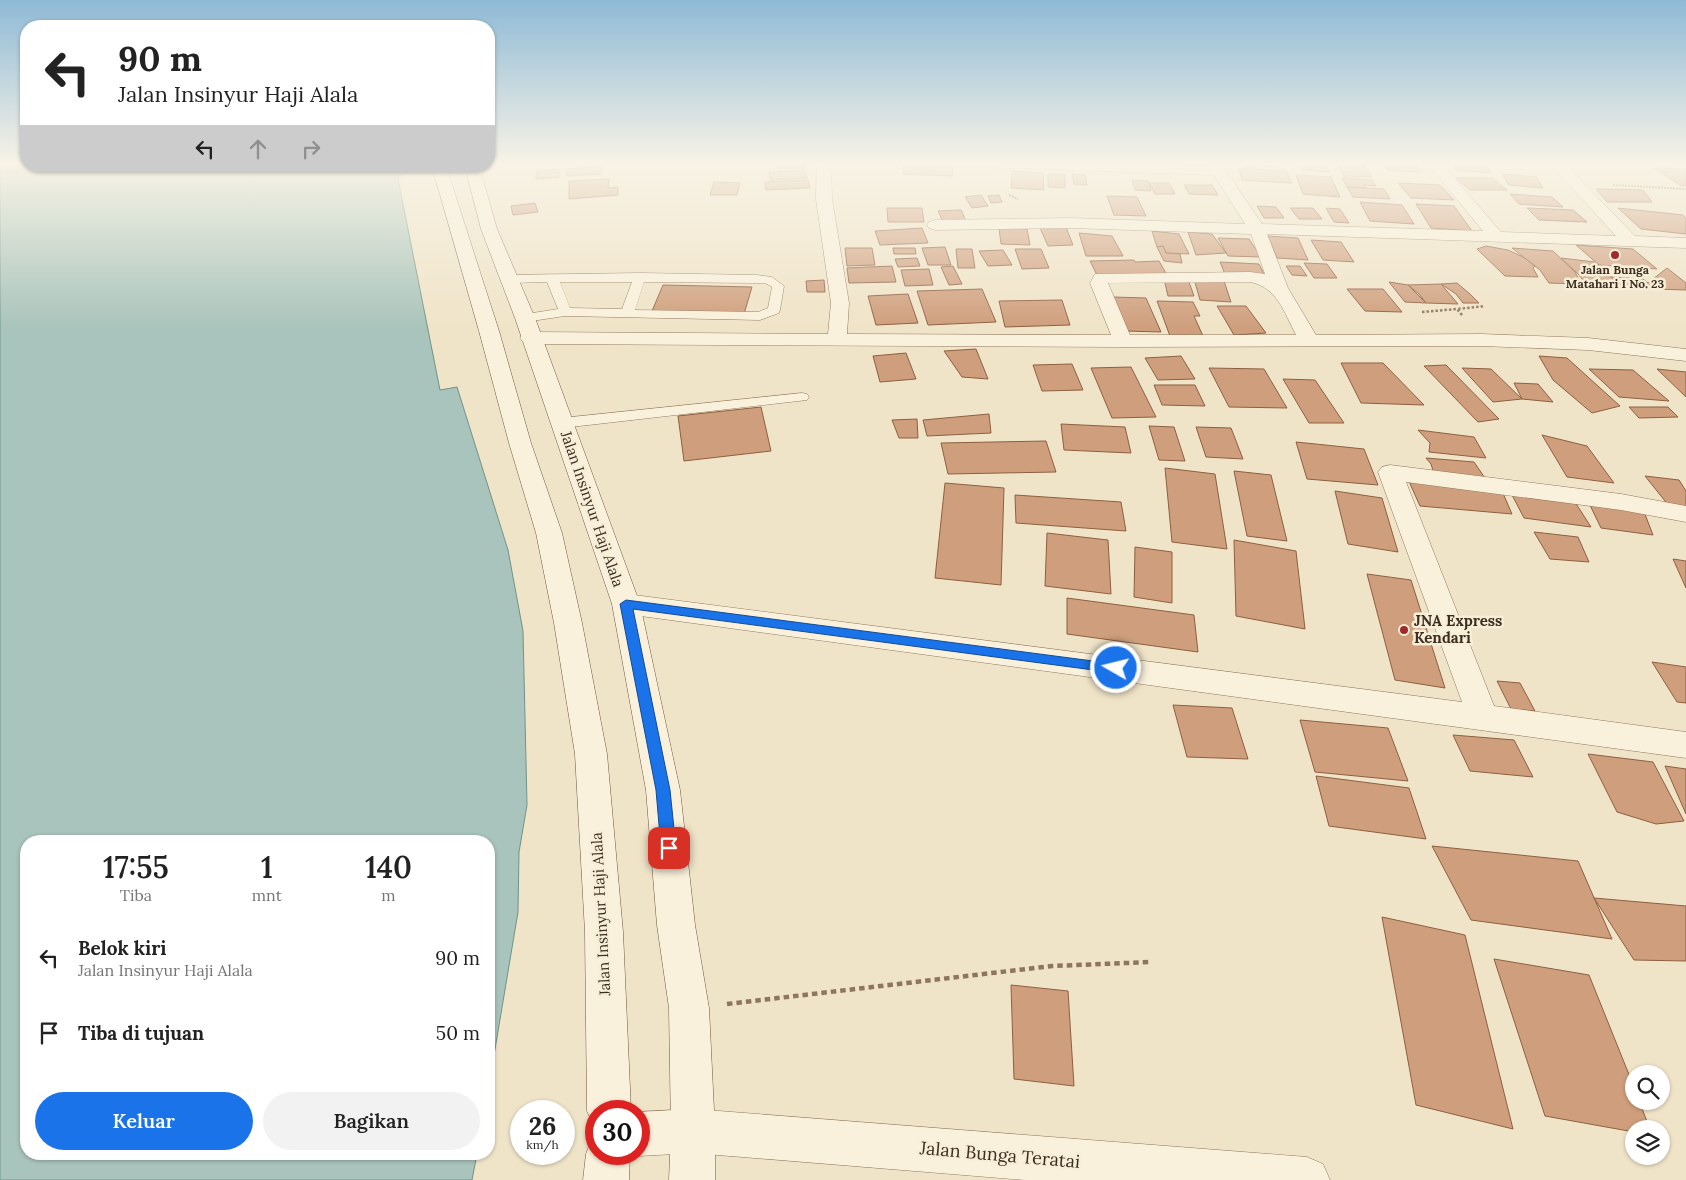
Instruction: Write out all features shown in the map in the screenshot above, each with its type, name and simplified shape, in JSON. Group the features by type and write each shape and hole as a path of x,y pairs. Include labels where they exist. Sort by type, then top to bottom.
{"street":[{"name":"Jalan Insinyur Haji Alala","path":"454,217 489,331 520,443 549,533 568,623 591,754 604,932 609,1100"},
{"name":"Jalan Insinyur Haji Alala","path":"487,217 626,604 663,790 676,925 689,1008 693,1131 692,1180"},
{"path":"827,217 840,303 838,339"},
{"path":"1249,217 1257,229 1279,288 1310,340"},
{"path":"1480,217 1497,238"},
{"path":"1607,217 1630,241"},
{"path":"935,225 1071,223 1686,243"},
{"path":"1123,341 1099,283 1101,278 1250,278 1266,280 1279,288"},
{"path":"528,328 838,339 1123,341 1480,340 1578,343 1686,355"},
{"path":"1483,717 1390,472 1621,502 1686,514"},
{"path":"626,604 1686,745"},
{"path":"650,1133 693,1131"},
{"name":"Jalan Bunga Teratai","path":"693,1131 1298,1179"},
{"path":"606,1180 607,1165"}],"lane":[{"path":"510,279 640,277 757,279 768,280 778,286 774,310 760,316 565,312 528,328"},
{"path":"627,313 640,277"},
{"path":"552,278 565,312"},
{"path":"562,423 802,397"}],"path":[{"path":"1422,312 1457,309"},
{"path":"689,1008 1052,966 1151,962"}],"water":[{"path":"0,217 406,217 440,390 457,387 508,550 523,631 527,805 519,852 518,912 495,1049 495,835 20,835 20,1160 476,1160 472,1180 0,1180"}],"building":[{"path":"888,217 923,217 924,222 888,222"},
{"path":"941,217 964,217 967,223 944,224"},
{"path":"1263,217 1284,218 1264,218"},
{"path":"1297,217 1320,217 1322,219 1299,219"},
{"path":"1331,217 1345,217 1349,223 1334,222"},
{"path":"1368,217 1410,217 1414,224 1370,221"},
{"path":"1424,217 1462,217 1472,231 1431,228"},
{"path":"1536,217 1581,217 1587,222 1539,220"},
{"path":"1628,217 1685,217 1686,219 1686,234 1641,229"},
{"path":"1066,227 1073,245 1048,246 1040,228"},
{"path":"922,228 928,243 880,245 875,231"},
{"path":"999,228 1027,229 1030,245 1001,244"},
{"path":"1152,231 1179,234 1189,254 1166,253 1163,246 1157,247"},
{"path":"1188,232 1212,234 1226,253 1196,255"},
{"path":"1079,233 1112,236 1123,256 1086,256"},
{"path":"1268,236 1298,238 1308,260 1277,258"},
{"path":"1218,238 1249,239 1261,257 1228,256"},
{"path":"1311,240 1341,242 1354,262 1323,260"},
{"name":"Jalan Bunga Matahari I No. 23","path":"1576,245 1633,249 1657,269 1599,265"},
{"path":"1163,246 1166,253 1180,254 1182,263 1164,261 1157,247"},
{"path":"1486,246 1508,250 1525,258 1535,266 1533,268 1538,277 1505,276 1477,249"},
{"path":"945,247 951,265 928,265 922,248"},
{"path":"845,248 872,248 875,265 847,266"},
{"path":"893,248 915,248 916,254 894,254"},
{"path":"1512,248 1553,251 1575,272 1581,284 1549,283 1540,270"},
{"path":"956,249 972,249 975,268 958,268"},
{"path":"1015,249 1041,249 1049,268 1022,269"},
{"path":"1003,250 1012,265 988,266 979,251"},
{"path":"917,258 920,266 898,267 895,259"},
{"path":"1561,258 1595,262 1612,277 1578,274"},
{"path":"1134,260 1135,262 1159,261 1167,275 1097,275 1090,261"},
{"path":"1220,262 1259,264 1265,276 1225,274"},
{"path":"1304,263 1327,264 1337,278 1314,278"},
{"path":"892,266 896,282 849,283 847,268"},
{"path":"953,266 962,284 949,285 941,267"},
{"path":"1286,266 1300,266 1307,276 1292,275"},
{"path":"1667,268 1686,283 1686,290 1619,288 1612,283 1612,277 1643,279 1648,283"},
{"path":"929,269 933,285 905,286 901,270"},
{"path":"1578,274 1612,277 1619,288 1586,284"},
{"path":"1164,279 1189,282 1194,296 1168,296"},
{"path":"1194,279 1224,281 1231,302 1200,300"},
{"path":"824,280 825,292 807,292 806,281"},
{"path":"1389,282 1408,285 1426,303 1405,302"},
{"path":"1457,283 1479,303 1463,303 1456,294 1441,284"},
{"path":"1441,284 1458,304 1426,303 1408,285"},
{"path":"663,285 752,287 744,314 652,311"},
{"path":"982,289 996,322 928,325 917,291"},
{"path":"1347,289 1383,289 1402,312 1365,311"},
{"path":"908,294 918,323 876,325 868,296"},
{"path":"1112,297 1146,298 1161,332 1124,331"},
{"path":"1062,300 1070,325 1005,327 999,301"},
{"path":"1157,301 1193,302 1200,316 1194,316 1203,336 1170,336"},
{"path":"1217,306 1246,306 1266,333 1234,335"},
{"path":"976,349 988,379 962,377 944,351"},
{"path":"906,353 916,379 880,382 873,356"},
{"path":"1181,356 1195,379 1158,380 1145,358"},
{"path":"1539,356 1567,358 1620,406 1592,413 1553,380"},
{"path":"1341,363 1383,363 1424,405 1361,403"},
{"path":"1072,364 1083,390 1042,391 1033,365"},
{"path":"1446,365 1499,419 1478,422 1424,366"},
{"path":"1131,367 1156,417 1112,418 1091,368"},
{"path":"1209,368 1264,369 1287,408 1229,407"},
{"path":"1462,368 1491,369 1522,399 1493,402"},
{"path":"1589,369 1633,370 1669,401 1619,397"},
{"path":"1657,369 1686,372 1686,397"},
{"path":"1283,379 1315,380 1344,423 1309,423"},
{"path":"1514,383 1538,384 1553,402 1522,399"},
{"path":"1154,385 1195,385 1205,406 1162,405"},
{"path":"761,407 771,451 684,461 678,416"},
{"path":"1629,407 1668,407 1678,417 1639,418"},
{"path":"989,414 991,433 927,436 923,420"},
{"path":"917,419 918,438 899,438 892,420"},
{"path":"1061,424 1125,427 1131,453 1064,450"},
{"path":"1149,426 1174,427 1185,461 1159,460"},
{"path":"1196,427 1231,428 1243,459 1206,457"},
{"path":"1418,430 1474,437 1486,458 1429,452 1430,443"},
{"path":"1542,435 1587,446 1614,483 1567,477"},
{"path":"1046,441 1056,472 948,474 941,443"},
{"path":"1296,442 1364,449 1378,485 1307,479"},
{"path":"1426,458 1474,462 1489,484 1435,477 1431,464"},
{"path":"1165,468 1215,474 1227,549 1172,542"},
{"path":"1234,471 1271,475 1287,541 1247,536"},
{"path":"1645,476 1679,480 1686,491 1686,509 1673,511"},
{"path":"1407,477 1502,491 1512,514 1420,506"},
{"path":"945,483 1004,488 1001,585 935,578"},
{"path":"1335,491 1382,498 1398,552 1348,544"},
{"path":"1511,493 1573,499 1591,527 1524,518"},
{"path":"1015,495 1121,502 1126,531 1016,523"},
{"path":"1588,501 1643,509 1653,535 1601,528"},
{"path":"1534,532 1578,537 1589,562 1550,559"},
{"path":"1047,533 1108,540 1111,594 1045,586"},
{"path":"1234,540 1296,551 1305,629 1236,616"},
{"path":"1135,547 1172,552 1172,603 1134,597"},
{"path":"1673,559 1686,561 1686,588"},
{"name":"JNA Express Kendari","path":"1367,574 1411,580 1445,688 1395,680"},
{"path":"1067,598 1194,615 1198,652 1067,634"},
{"path":"1652,662 1686,667 1686,703 1677,702"},
{"path":"1497,681 1520,683 1535,711 1511,709"},
{"path":"1173,705 1232,708 1248,759 1187,757"},
{"path":"1300,720 1388,728 1408,781 1315,772"},
{"path":"1453,735 1514,740 1533,777 1470,771"},
{"path":"1588,754 1653,762 1684,821 1656,824 1617,812"},
{"path":"1665,766 1686,769 1686,814"},
{"path":"1316,776 1409,788 1426,839 1329,826"},
{"path":"1432,846 1578,861 1612,939 1471,920"},
{"path":"1594,898 1686,906 1686,961 1634,960"},
{"path":"1382,917 1465,935 1513,1129 1416,1105"},
{"path":"1494,959 1589,975 1625,1065 1625,1110 1643,1110 1646,1120 1625,1120 1625,1130 1545,1116"},
{"path":"1011,985 1068,991 1074,1086 1014,1079"}],"place":[{"name":"Jalan Bunga Matahari I No. 23","path":"1615,255"},
{"name":"JNA Express Kendari","path":"1404,630"}],"route":[{"path":"669,848 663,790 626,604 1116,668"}]}
